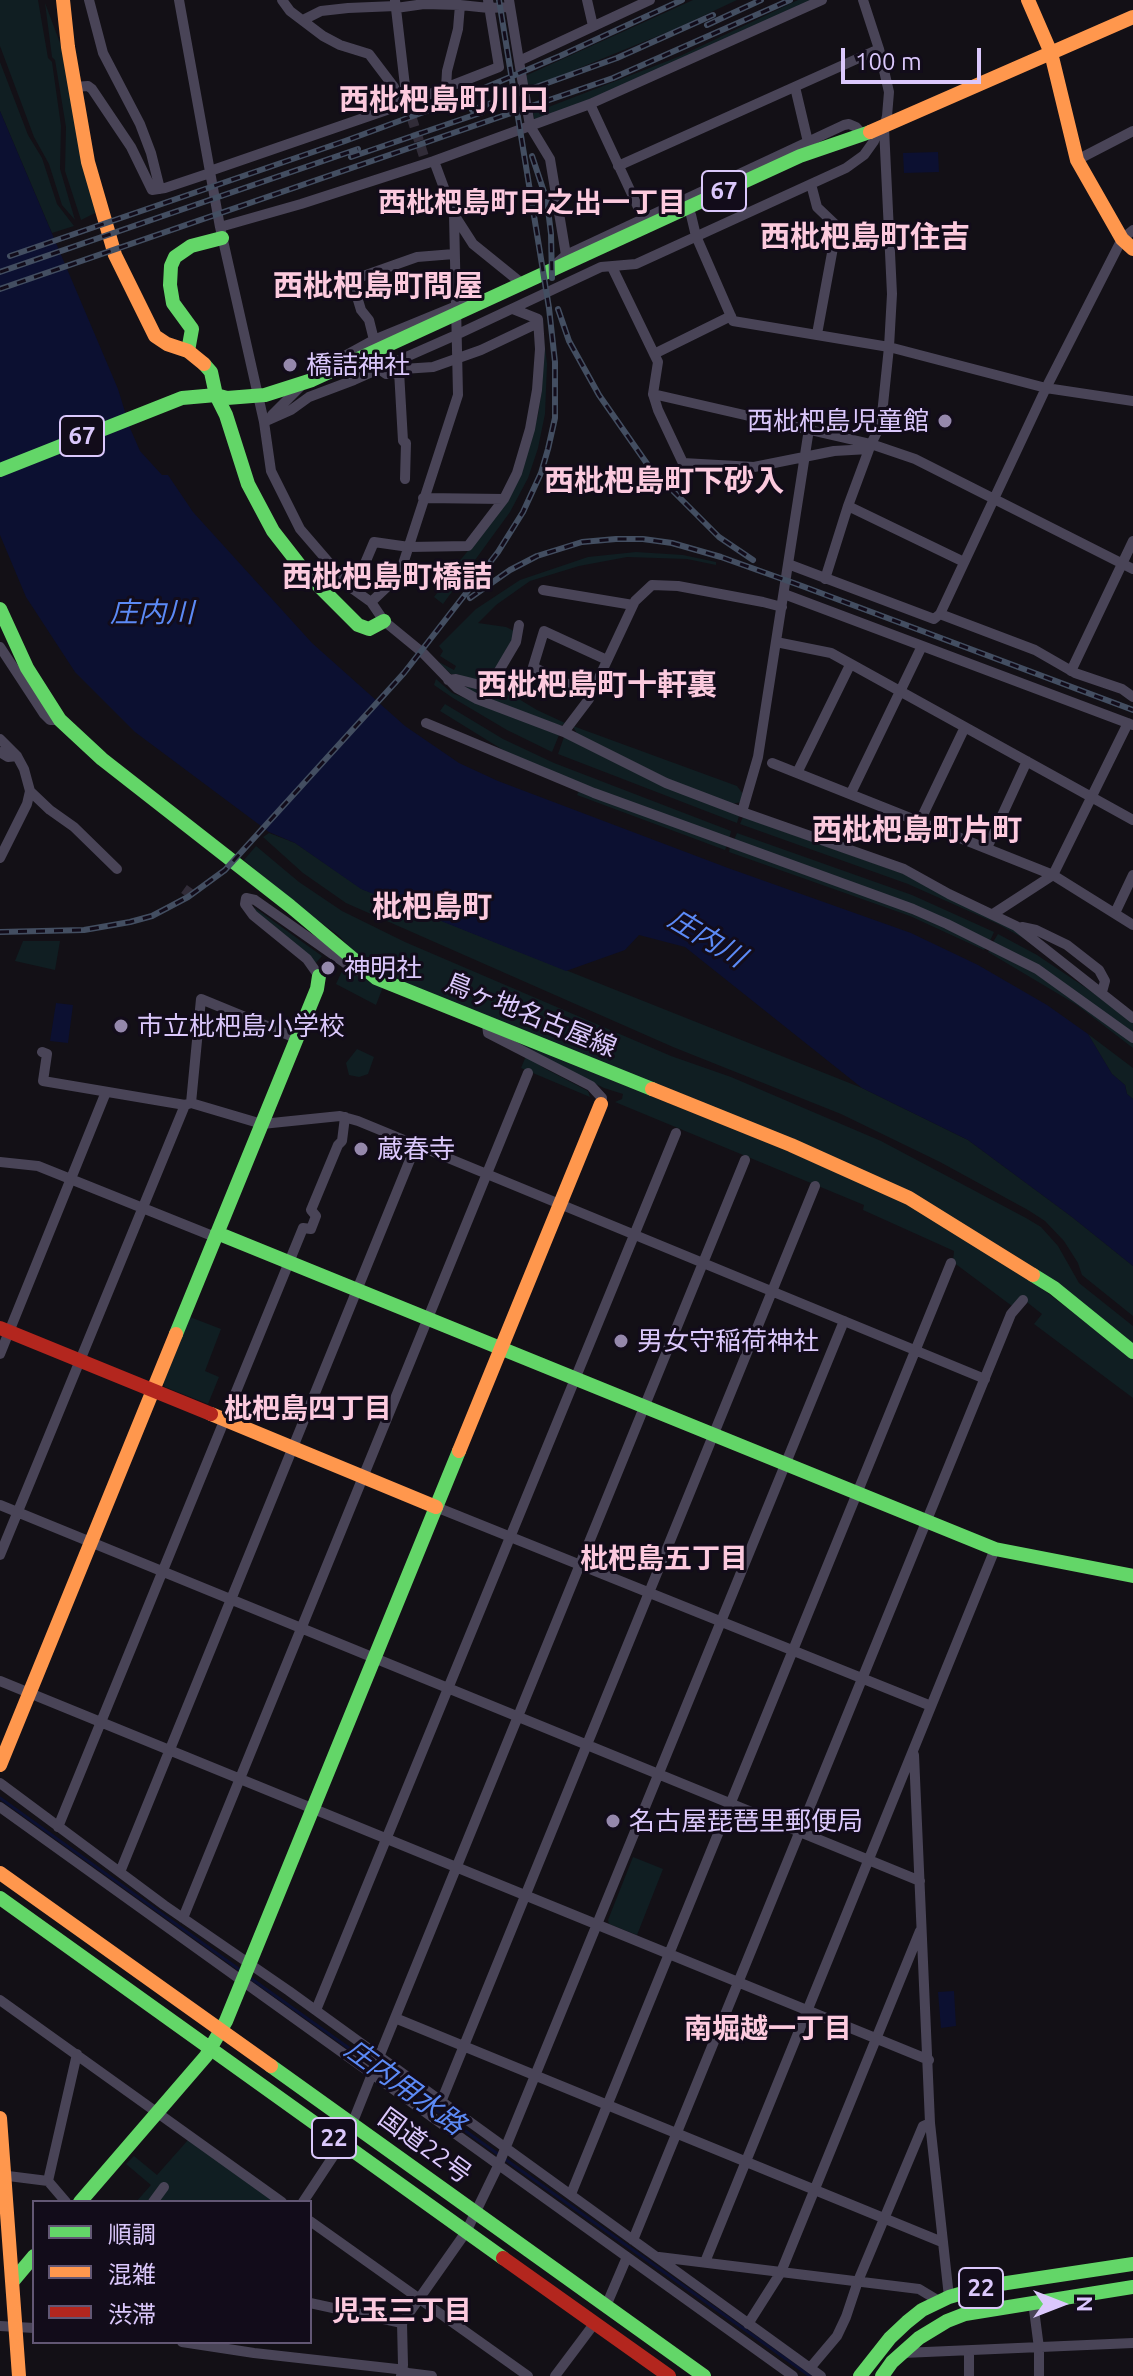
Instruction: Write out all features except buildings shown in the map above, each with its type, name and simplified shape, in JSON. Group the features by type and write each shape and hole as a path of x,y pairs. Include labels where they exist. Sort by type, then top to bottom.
{"main road":[{"path":"63,0 88,162 115,255 144,317 155,336 188,351 211,372 248,484 273,531 305,572 358,625 369,629 384,621"},
{"path":"1028,0 1051,53 1077,160 1129,239"},
{"name":"67","path":"0,470 182,398 265,395 312,380 645,222 800,156 881,129 1133,17"},
{"path":"188,351 192,329 173,303 171,266 175,257 191,246 221,232"},
{"name":"鳥ヶ地名古屋線","path":"0,609 27,668 60,720 102,759 290,906 376,978 791,1145 909,1198 1054,1288 1133,1352"},
{"path":"0,1765 317,989 319,976"},
{"path":"82,2200 210,2049 221,2030 601,1104"},
{"path":"216,1235 995,1549 1133,1576"},
{"path":"4,1330 436,1507"},
{"name":"国道22号","path":"0,1873 704,2376"},
{"name":"国道22号","path":"0,1898 669,2376"},
{"path":"0,2118 19,2376"},
{"path":"13,2281 32,2258"},
{"name":"22","path":"860,2376 898,2330 922,2310 944,2299 987,2286 1133,2264"},
{"name":"22","path":"882,2376 919,2338 965,2314 1133,2287"}],"street":[{"path":"89,0 103,53 140,124 160,189"},
{"path":"179,0 221,232 264,422 271,471 300,529 350,587 371,602 384,621 423,653 457,688 477,699 564,732 666,783 904,869 1016,926 1133,1018"},
{"path":"282,0 290,11 323,36 369,54 404,104"},
{"path":"587,0 593,26"},
{"path":"519,61 650,0"},
{"path":"221,232 434,161 590,104 822,0"},
{"path":"264,422 291,410 309,397 456,335 601,267 636,264 855,164 881,129 887,116 889,92 863,0"},
{"path":"303,20 321,11 361,3 510,3 530,126 550,159 566,255"},
{"path":"74,87 88,86 92,89 131,147 152,190 160,189 404,104 499,67 489,4"},
{"path":"396,5 404,104"},
{"path":"446,88 460,5"},
{"path":"618,166 879,49"},
{"path":"795,87 808,142"},
{"path":"590,104 645,222"},
{"path":"264,422 309,376 374,340 457,304 520,282 552,267 566,255 645,222 687,199 849,124 863,135"},
{"path":"825,579 848,506 881,424 892,294 881,129"},
{"path":"1077,160 1133,131"},
{"path":"434,161 454,215 473,244 520,282"},
{"path":"811,184 817,207 837,226 817,334"},
{"path":"371,602 391,583 403,564 458,395 454,215"},
{"path":"691,215 696,236 733,321 889,347 1046,388 1133,401"},
{"path":"788,564 934,619 940,614 1046,388 1129,239"},
{"path":"374,340 352,280 417,257 454,254"},
{"path":"612,267 658,362 653,394 683,463 754,467 870,447"},
{"path":"350,587 360,575 374,542 409,547 468,546 504,499 517,473 530,429 540,349 538,319 513,309"},
{"path":"654,354 731,316"},
{"path":"379,369 386,374 403,369 433,367 481,350 538,323"},
{"path":"399,371 403,441 406,443 405,479"},
{"path":"653,394 809,429 915,459 1128,566"},
{"path":"742,812 758,757 809,429"},
{"path":"423,498 504,499"},
{"path":"848,506 964,562"},
{"path":"1071,671 1128,566 1133,541"},
{"path":"564,732 590,695 633,605 652,585 678,586 782,607"},
{"path":"543,590 633,605"},
{"path":"784,594 1131,724 1053,875 993,914"},
{"path":"940,614 1035,650 1071,671 1122,689 1133,697"},
{"path":"448,680 480,685 493,681 516,642 519,625"},
{"path":"590,695 533,667 544,631 607,660"},
{"path":"776,642 831,653 1133,820"},
{"path":"851,793 922,646"},
{"path":"0,647 44,714 50,720 60,720"},
{"path":"797,773 850,665"},
{"path":"426,723 594,793 935,919 1037,969 1133,1038"},
{"path":"920,821 965,727"},
{"path":"0,739 17,756 27,776 30,791 27,804 0,858"},
{"path":"0,752 8,757 17,756"},
{"path":"987,848 1027,761"},
{"path":"772,763 1053,875 1133,925"},
{"path":"30,791 74,827 117,869"},
{"path":"1115,913 1133,875"},
{"path":"319,976 307,959 253,915 245,904 246,898 255,900 352,968 376,978"},
{"path":"1016,926 1036,930 1067,945 1099,970 1105,981 1102,992"},
{"path":"0,1555 142,1208 188,1104 201,999 296,1038"},
{"path":"487,1024 488,1033 591,1086 602,1098 601,1104"},
{"path":"42,1052 47,1054 43,1081 188,1104 262,1124 345,1117 985,1379"},
{"path":"183,1918 528,1073"},
{"path":"0,1354 4,1330 71,1180 106,1092"},
{"path":"58,1827 303,1228 311,1229 316,1216 311,1210 342,1141 345,1117"},
{"path":"316,2010 676,1133"},
{"path":"120,1872 416,1145"},
{"path":"379,2057 745,1160"},
{"path":"0,1162 38,1166 216,1235"},
{"path":"441,2102 815,1186"},
{"path":"571,2194 951,1263"},
{"path":"633,2240 1011,1314 1023,1300"},
{"path":"401,2374 402,2323 466,2232 502,2156 844,1321"},
{"path":"0,1505 920,1881"},
{"path":"436,1507 931,1706"},
{"path":"705,2262 995,1549"},
{"path":"0,1681 929,2060"},
{"path":"631,2258 652,2255 858,2281 919,2289 944,2299 942,2242 930,2123 913,1749"},
{"path":"0,1783 183,1918 372,2074 502,2156 571,2194 821,2376"},
{"path":"0,1807 246,1973 316,2010 441,2102 502,2156 631,2258 793,2376"},
{"path":"748,2324 781,2272 923,1926"},
{"path":"0,2000 279,2200"},
{"path":"395,2018 942,2242"},
{"path":"48,2181 77,2054"},
{"path":"352,2124 372,2074"},
{"path":"810,2368 837,2336 923,2126 930,2123"},
{"path":"304,2200 342,2143"},
{"path":"2,2176 48,2181 64,2200"},
{"path":"154,2200 164,2187"},
{"path":"312,2222 528,2376"},
{"path":"606,2306 631,2258"},
{"path":"1033,2302 1039,2376"},
{"path":"312,2303 402,2323"},
{"path":"555,2376 594,2324"},
{"path":"0,2326 32,2328"},
{"path":"902,2353 1133,2343"},
{"path":"210,2344 401,2374 432,2376"},
{"path":"969,2351 969,2376"}],"shaded area":[{"path":"0,0 38,0 48,58 52,62 61,126 60,169 75,220 62,205 49,164 34,137 0,46"},
{"path":"693,0 737,0 528,89 525,76"},
{"path":"798,0 814,0 742,35 535,122 533,113 678,57"},
{"path":"45,3 66,59 97,212 81,220 65,171 66,127"},
{"path":"0,62 28,135 42,158 57,204 74,226 52,233 0,111"},
{"path":"543,331 547,364 545,414 528,478 510,512 443,604 434,597 445,583 443,581 486,529 529,446 542,389"},
{"path":"636,552 683,555 716,562 716,565 687,559 627,557 579,566 530,581 496,605 478,623 514,631 514,641 492,680 466,680 458,674 451,674 437,661 454,670 456,666 440,656 443,651 439,646 476,609 520,580 588,557"},
{"path":"436,679 452,693 559,735 552,752 453,698 434,685"},
{"path":"494,684 565,723 561,726 463,687"},
{"path":"445,704 503,739 554,763 731,831 729,840 581,785 508,753 440,711"},
{"path":"573,726 737,786 743,794 741,802 732,804 668,779 577,734"},
{"path":"564,737 739,816 737,823 558,754"},
{"path":"579,791 727,845 725,850 577,795"},
{"path":"743,817 904,874 1011,928 1032,943 998,924 908,884 740,824"},
{"path":"269,833 295,843 362,889 862,1088 968,1140 1133,1266 1133,1316 1082,1275 1064,1241 1045,1221 1028,1210 940,1162 841,1114 673,1047 346,903 303,873 263,837"},
{"path":"737,833 912,895 994,932 990,941 733,842"},
{"path":"256,846 299,882 342,911 405,942 671,1056 731,1077 881,1141 1026,1218 1041,1227 1058,1246 1079,1283 1133,1326 1133,1344 1058,1284 906,1190 375,973 338,935 295,904 244,860"},
{"path":"730,847 913,912 987,945 984,950 910,916 729,852"},
{"path":"255,908 322,956 315,964"},
{"path":"998,934 1037,955 1119,1010 1133,1022 1133,1035 993,942"},
{"path":"23,941 60,941 55,970 15,961"},
{"path":"991,948 1039,973 1133,1041 1133,1048 1077,1005 988,952"},
{"path":"343,969 383,987 376,1005 336,984"},
{"path":"1088,1034 1133,1068 1133,1099 1127,1094 1125,1085 1112,1074"},
{"path":"499,1035 790,1152 902,1201 1007,1262 1133,1358 1133,1398 1034,1324 1042,1314 1023,1299 1012,1306 953,1262 954,1251 863,1210 864,1205 615,1102 622,1099 623,1094 604,1088"},
{"path":"357,1049 374,1057 368,1074 359,1077 349,1075 346,1063"},
{"path":"526,1056 588,1091 590,1097 521,1068"},
{"path":"190,1317 221,1329 205,1371 219,1377 208,1404 165,1387 163,1383"},
{"path":"633,1857 663,1869 637,1935 609,1924 608,1920"},
{"path":"188,2140 274,2200 138,2200 151,2185 126,2164 134,2156 157,2175"}],"water":[{"name":"庄内川","path":"0,111 118,389 140,451 162,475 168,475 193,512 312,643 405,726 459,763 498,781 728,868 911,933 978,965 1047,1005 1088,1034 1112,1074 1125,1085 1127,1094 1133,1099 1133,1266 968,1140 862,1088 685,947 639,935 625,950 566,971 361,889 295,843 269,832 135,732 75,672 26,597 0,535"},
{"path":"938,152 939,172 904,173 903,153"},
{"path":"56,1003 73,1005 68,1043 50,1041"},
{"path":"954,1991 956,2026 941,2028 938,1992"}],"waterway":[{"name":"庄内用水路","path":"0,1798 240,1970"},
{"name":"庄内用水路","path":"249,1977 810,2376"}],"tunnel":[{"path":"407,103 426,163"},
{"path":"184,889 194,896"}],"railway":[{"path":"0,932 84,930 152,916 188,897 225,870 404,673 498,552 523,512 541,473 555,418 555,362 499,0"},
{"path":"10,256 451,102 682,0"},
{"path":"707,25 761,0"},
{"path":"0,289 613,78 790,0"},
{"path":"472,110 617,58 713,15"},
{"path":"351,157 483,112"},
{"path":"0,272 358,149"},
{"path":"532,156 547,201 552,278"},
{"path":"558,309 569,341 599,395 650,468 719,537 753,560"},
{"path":"470,598 510,570 537,556 582,542 643,539 672,543 802,586 1133,710"}],"traffic: fast":[{"path":"0,470 182,398 265,395 312,380 800,156 870,132"},
{"path":"188,351 192,329 173,303 171,266 175,257 191,246 222,238"},
{"path":"204,364 211,372 216,395 226,415 248,484 273,531 305,572 358,625 369,629 384,621"},
{"path":"0,609 27,668 60,720 102,759 290,906 376,978 652,1089"},
{"path":"176,1334 317,989 319,976"},
{"path":"217,1233 995,1549 1133,1576"},
{"path":"1033,1275 1054,1288 1133,1352"},
{"path":"82,2200 206,2056 226,2021 459,1451"},
{"path":"0,1898 503,2258"},
{"path":"271,2066 704,2376"},
{"path":"13,2281 32,2258"},
{"path":"860,2376 907,2322 922,2310 949,2297 987,2286 1133,2264"},
{"path":"882,2376 892,2362 919,2338 965,2314 1133,2287"}],"traffic: slow":[{"path":"63,0 88,162 115,255 155,336 188,351 204,364"},
{"path":"1028,0 1051,53 1077,160 1122,239 1133,249"},
{"path":"870,132 1133,17"},
{"path":"652,1089 791,1145 909,1198 1033,1275"},
{"path":"459,1451 601,1104"},
{"path":"0,1765 176,1334"},
{"path":"211,1414 436,1507"},
{"path":"0,1873 271,2066"},
{"path":"0,2118 19,2376"}],"traffic: jam":[{"path":"0,1328 211,1414"},
{"path":"503,2258 669,2376"}],"place":[{"name":"橋詰神社","path":"290,365"},
{"name":"西枇杷島児童館","path":"945,421"},
{"name":"神明社","path":"328,968"},
{"name":"市立枇杷島小学校","path":"121,1026"},
{"name":"蔵春寺","path":"361,1149"},
{"name":"男女守稲荷神社","path":"621,1341"},
{"name":"名古屋琵琶里郵便局","path":"613,1821"}],"district":[{"name":"西枇杷島町川口","path":"444,100"},
{"name":"西枇杷島町日之出一丁目","path":"532,203"},
{"name":"西枇杷島町住吉","path":"865,237"},
{"name":"西枇杷島町問屋","path":"378,286"},
{"name":"西枇杷島町下砂入","path":"664,481"},
{"name":"西枇杷島町橋詰","path":"387,577"},
{"name":"西枇杷島町十軒裏","path":"597,685"},
{"name":"西枇杷島町片町","path":"917,830"},
{"name":"枇杷島町","path":"432,907"},
{"name":"枇杷島四丁目","path":"308,1409"},
{"name":"枇杷島五丁目","path":"664,1559"},
{"name":"南堀越一丁目","path":"768,2029"},
{"name":"児玉三丁目","path":"402,2311"}]}
